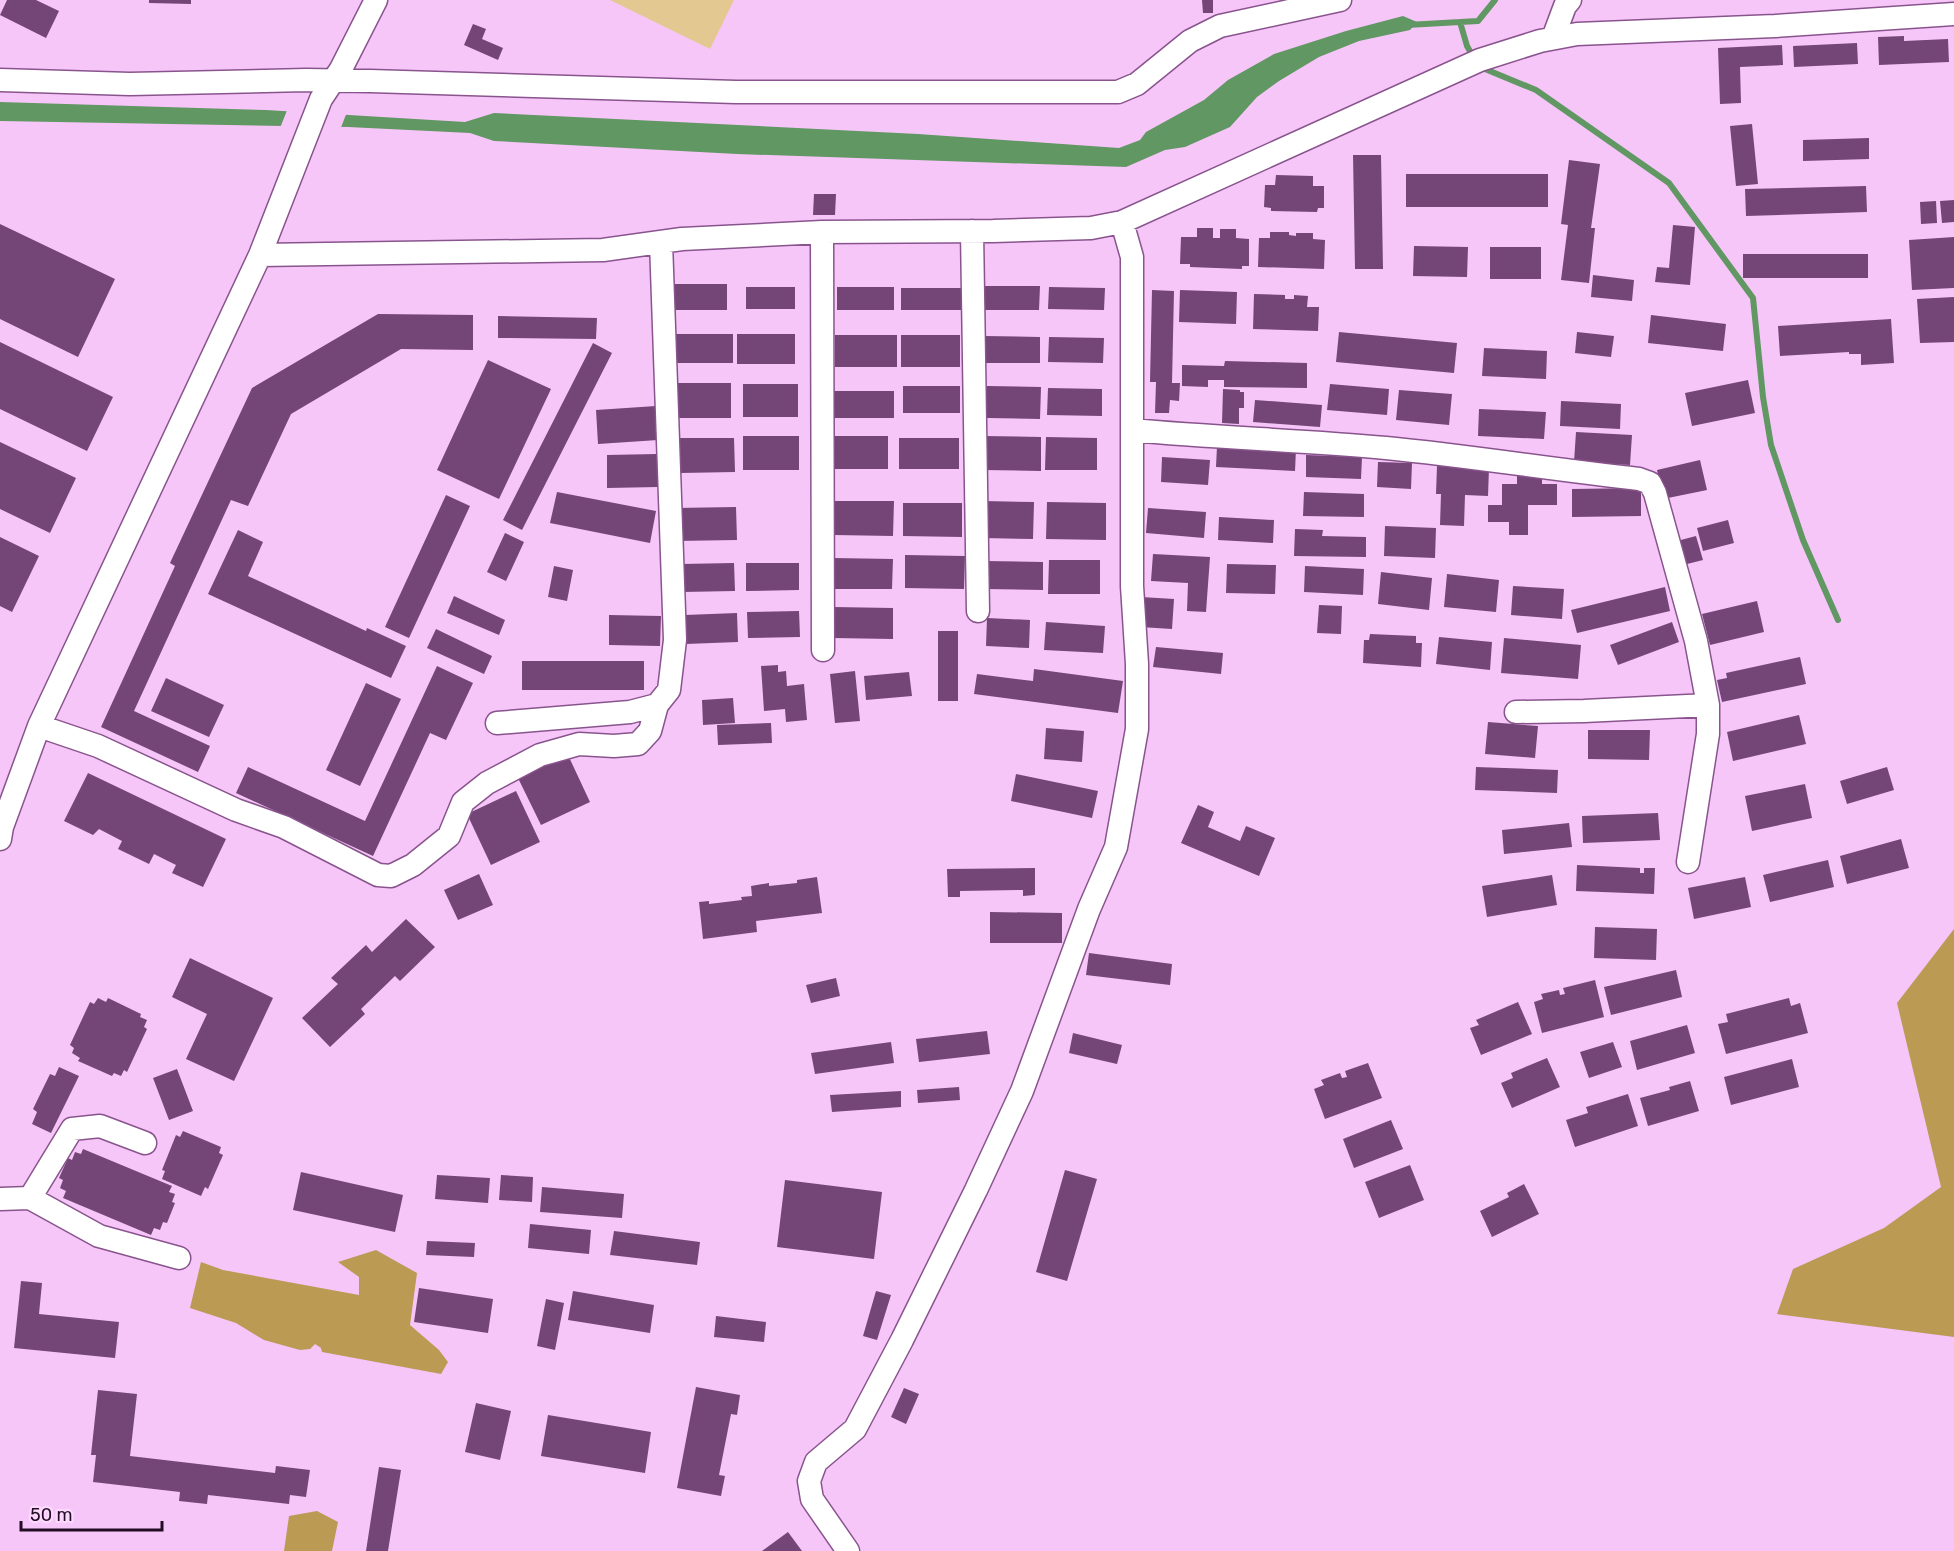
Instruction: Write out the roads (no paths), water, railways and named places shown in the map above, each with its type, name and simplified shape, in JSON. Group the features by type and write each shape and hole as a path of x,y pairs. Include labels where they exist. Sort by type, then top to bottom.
{"street":[{"path":"0,839 2,827 39,726 260,255 327,90 342,69 376,0"},
{"path":"0,80 327,90 1118,92 1137,84 1190,41 1221,26 1340,0"},
{"path":"1553,38 1564,6 1570,0"},
{"path":"260,255 603,250 682,239 822,232 1091,228 1122,222 1477,62 1553,38 1577,34 1775,26 1954,14"},
{"path":"848,1551 812,1499 809,1481 816,1462 855,1429 902,1340 965,1211 1022,1091 1089,909 1116,847 1137,729 1137,664 1132,586 1132,257 1122,222"},
{"path":"972,231 978,612"},
{"path":"822,232 823,650"},
{"path":"39,726 98,746 236,810 284,827 378,875 391,876 413,865 449,836 463,802 487,783 540,755 579,744 614,746 638,744 650,731 657,705 669,690 675,640 661,242"},
{"path":"1132,430 1387,448 1639,479 1650,483 1655,493 1696,641 1708,705 1708,734 1688,862"},
{"path":"497,723 630,712 657,705"},
{"path":"1516,712 1708,705"},
{"path":"30,1198 72,1129 100,1126 145,1143"},
{"path":"0,1199 30,1198 99,1236 179,1258"}],"waterway":[{"path":"1407,25 1478,21 1495,0"},
{"path":"1460,22 1467,46 1474,58"},
{"path":"1481,65 1485,69 1536,90 1669,183 1753,298 1763,397 1771,445 1803,540 1838,620"}]}
